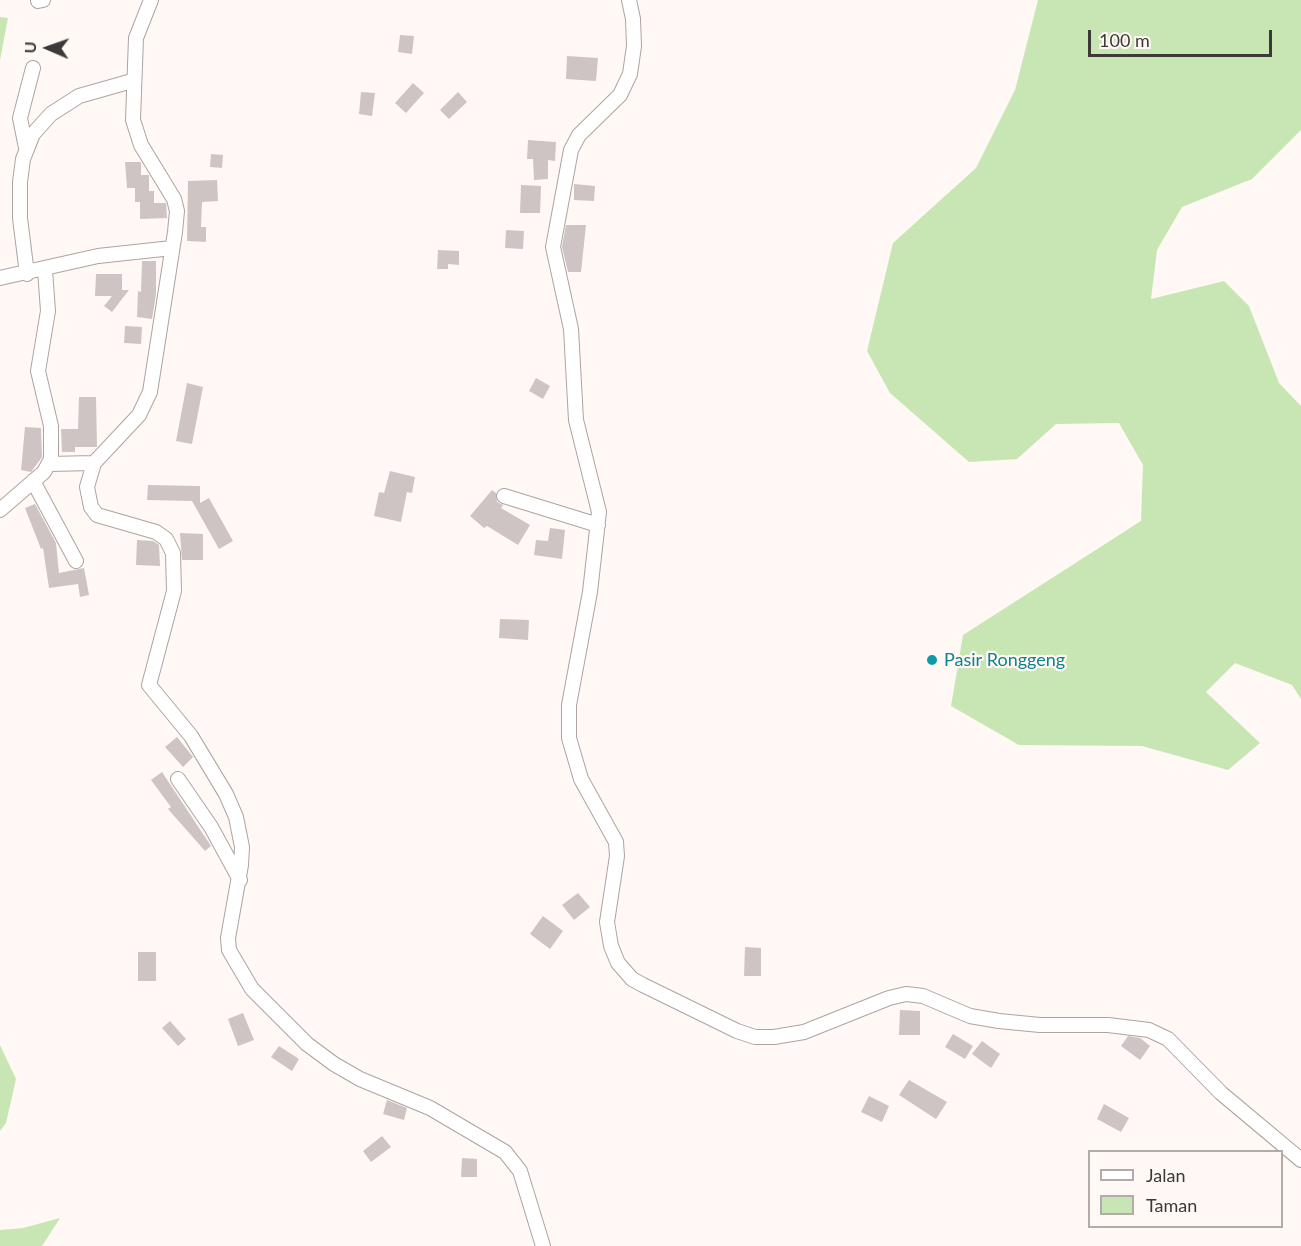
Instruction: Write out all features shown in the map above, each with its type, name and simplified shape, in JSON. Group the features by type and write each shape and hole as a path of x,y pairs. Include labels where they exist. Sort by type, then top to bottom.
{"street":[{"path":"150,0 137,31 132,81 134,129 176,207 172,248 150,392 139,415 94,463 87,487 91,507 97,515 156,532 166,539 171,548 175,569 174,591 148,685 180,720 226,794 239,830 240,880 228,942 235,963 252,989 307,1044 344,1071 429,1108 505,1152 520,1171 543,1246"},
{"path":"628,0 634,38 630,74 620,95 575,142 554,238 555,260 571,329 576,420 597,496 598,525 568,720 575,765 616,842 617,856 608,914 608,935 618,963 632,979 737,1031 755,1036 774,1037 804,1032 889,998 915,994 956,1011 983,1019 1040,1025 1108,1025 1149,1030 1168,1039 1221,1093 1301,1160"},
{"path":"27,274 20,218 20,182 26,148 20,118 33,68"},
{"path":"26,148 41,124 63,105 79,96 132,81"},
{"path":"0,278 45,270 98,256 172,248"},
{"path":"0,510 49,464 51,426 38,371 48,311 45,270"},
{"path":"49,464 94,463"},
{"path":"33,481 76,561"},
{"path":"504,496 598,525"},
{"path":"178,779 211,827 240,880"}],"green space":[{"path":"1038,0 1301,0 1301,130 1252,179 1182,207 1157,250 1151,299 1224,281 1249,306 1279,383 1301,406 1301,699 1292,685 1235,663 1206,692 1260,743 1228,770 1142,746 1019,745 951,706 963,635 1141,521 1143,465 1119,423 1056,424 1017,459 969,462 890,393 867,351 893,243 976,168 1015,90"},
{"path":"0,17 8,18 0,60"},
{"path":"0,1045 16,1079 6,1123 0,1131"},
{"path":"60,1218 42,1246 0,1246 0,1230 23,1228"}],"building":[{"path":"400,35 414,36 412,54 398,52"},
{"path":"567,56 598,58 596,81 566,79"},
{"path":"413,83 424,93 406,113 395,103"},
{"path":"361,92 375,93 372,116 359,114"},
{"path":"458,92 467,102 449,119 440,110"},
{"path":"528,140 556,142 555,161 548,160 548,179 534,180 533,159 527,159"},
{"path":"211,154 223,155 222,168 210,167"},
{"path":"125,162 141,162 141,175 149,175 149,191 154,191 154,203 166,203 167,218 140,219 140,202 135,202 135,188 127,188"},
{"path":"217,180 218,201 202,202 201,227 206,227 206,242 187,241 188,181"},
{"path":"574,184 595,186 594,201 574,200"},
{"path":"521,185 541,186 540,213 520,213"},
{"path":"566,225 586,225 581,272 568,272 562,247"},
{"path":"506,230 524,231 523,249 505,248"},
{"path":"438,250 459,251 459,265 448,264 448,269 437,269"},
{"path":"142,261 156,261 156,294 152,319 137,317"},
{"path":"96,274 122,274 122,290 129,290 112,312 104,306 112,296 95,296"},
{"path":"125,326 142,327 141,344 124,343"},
{"path":"536,378 550,386 543,399 529,391"},
{"path":"187,383 203,387 192,444 176,441"},
{"path":"79,397 96,397 97,447 75,447 75,452 62,452 61,429 78,429"},
{"path":"25,427 41,428 42,457 31,472 21,470"},
{"path":"390,471 415,477 412,493 407,492 401,522 374,516 379,492 384,493"},
{"path":"148,485 200,486 200,503 209,498 233,541 219,549 192,501 147,500"},
{"path":"492,490 496,493 497,502 503,505 501,508 530,525 518,545 487,526 484,528 470,516"},
{"path":"35,504 56,543 59,573 84,568 89,595 80,597 78,584 49,588 43,548 41,549 25,508"},
{"path":"550,528 565,530 562,559 534,555 536,540 548,541"},
{"path":"180,533 203,534 203,560 182,560"},
{"path":"137,540 153,541 159,545 160,566 136,565"},
{"path":"500,619 529,620 528,640 499,638"},
{"path":"177,737 193,757 183,767 165,747"},
{"path":"162,772 211,846 205,851 168,809 171,807 151,780"},
{"path":"578,893 590,907 574,920 562,905"},
{"path":"543,916 563,931 550,949 530,934"},
{"path":"745,947 761,948 761,976 744,976"},
{"path":"138,952 156,952 156,981 138,981"},
{"path":"900,1010 920,1011 920,1035 899,1035"},
{"path":"243,1013 254,1040 238,1046 228,1019"},
{"path":"170,1021 186,1039 178,1046 162,1028"},
{"path":"953,1034 973,1046 965,1059 945,1047"},
{"path":"1128,1036 1140,1038 1150,1046 1140,1060 1121,1046"},
{"path":"982,1041 1000,1054 991,1068 972,1054"},
{"path":"279,1046 299,1059 292,1071 271,1057"},
{"path":"909,1080 947,1102 936,1119 899,1095"},
{"path":"869,1096 889,1106 882,1122 861,1112"},
{"path":"387,1100 407,1108 404,1120 383,1114"},
{"path":"1104,1104 1129,1118 1121,1132 1097,1119"},
{"path":"382,1136 391,1147 371,1162 363,1151"},
{"path":"462,1158 477,1159 477,1177 461,1177"}],"place":[{"name":"Pasir Ronggeng","path":"932,660"}]}
